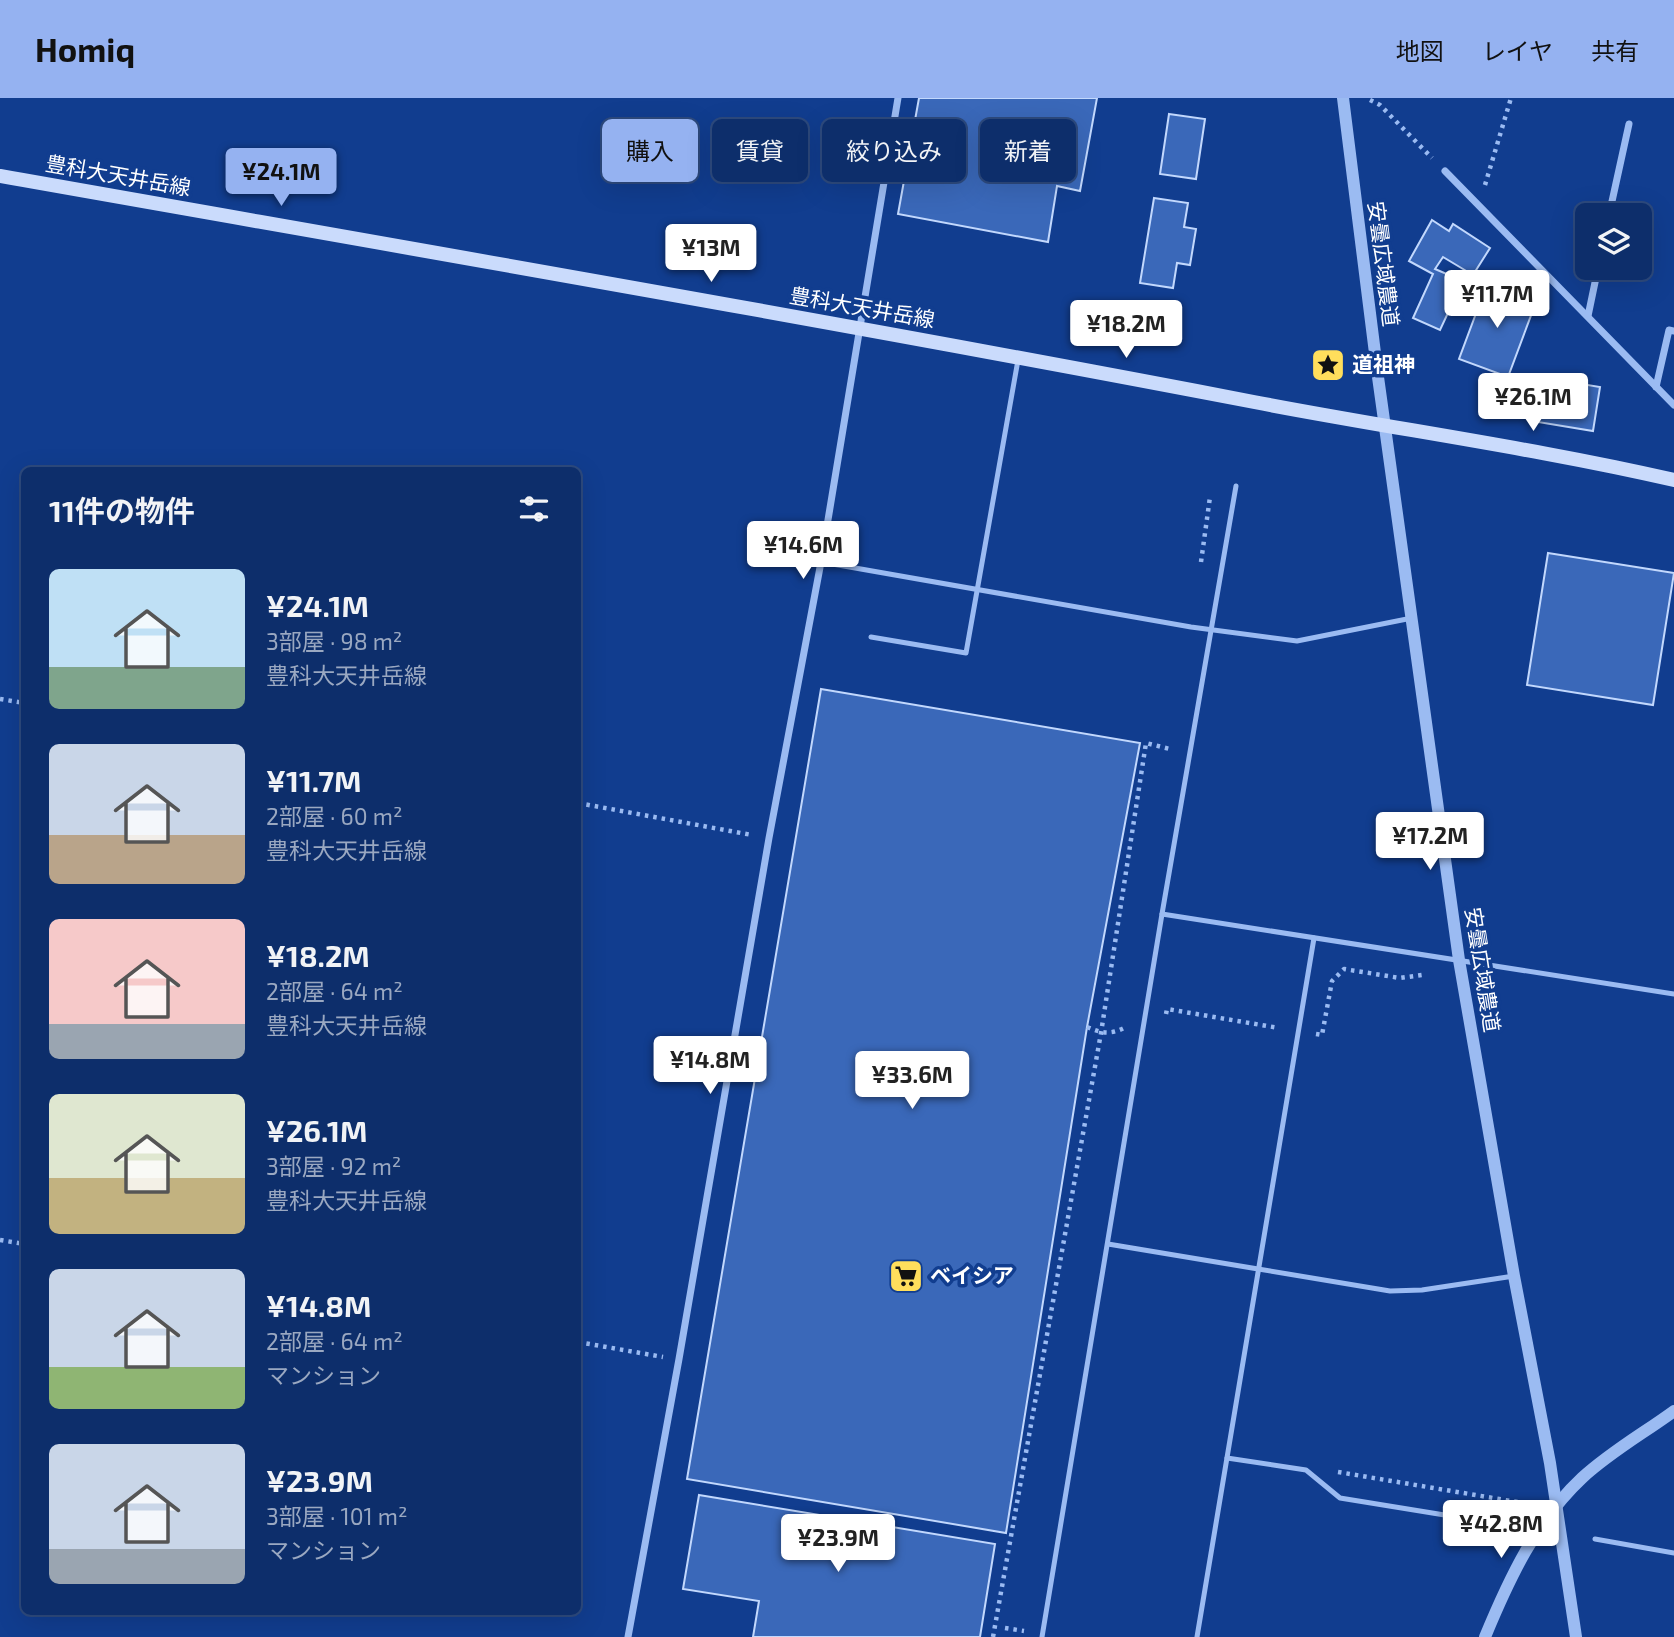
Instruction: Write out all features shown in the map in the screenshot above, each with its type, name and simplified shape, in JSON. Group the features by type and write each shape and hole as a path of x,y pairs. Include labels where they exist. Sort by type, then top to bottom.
{"main road":[{"name":"豊科大天井岳線","path":"0,176 861,328 1385,427 1575,457 1674,480"}],"street":[{"path":"628,1637 769,838 821,562 898,98"},
{"name":"安曇広域農道","path":"1343,98 1385,427 1459,960 1556,1505 1576,1637"},
{"path":"1612,203 1629,124"},
{"path":"1445,172 1674,405"},
{"path":"1588,316 1596,280"},
{"path":"1656,387 1669,330 1674,331"},
{"path":"1485,1637 1508,1582 1556,1505 1583,1477 1674,1411"}],"lane":[{"path":"871,637 966,653 1019,357"},
{"path":"1042,1637 1236,486"},
{"path":"821,562 1212,630 1297,641 1412,618"},
{"path":"1162,914 1674,994"},
{"path":"1197,1637 1314,938"},
{"path":"1108,1244 1390,1291 1422,1290 1514,1276"},
{"path":"1227,1458 1306,1470 1340,1498 1506,1525"},
{"path":"1595,1539 1674,1553"}],"path":[{"path":"1479,206 1511,98"},
{"path":"1370,100 1380,105 1445,172"},
{"path":"1200,574 1210,497"},
{"path":"0,699 21,702"},
{"path":"993,1637 1101,1033 1146,743 1170,749 1172,736"},
{"path":"581,804 769,838"},
{"path":"1316,1034 1322,1035 1332,981 1344,969 1401,978 1430,974"},
{"path":"1165,1020 1167,1009 1279,1028"},
{"path":"1087,1027 1101,1033 1114,1034 1128,1026"},
{"path":"0,1240 21,1244"},
{"path":"581,1343 679,1359"},
{"path":"1306,1470 1326,1470 1523,1503"}],"building":[{"path":"919,98 1097,98 1080,191 1057,186 1048,242 898,214 904,182 966,182 966,119 915,119"},
{"path":"1169,114 1205,119 1196,179 1160,174"},
{"path":"1154,198 1188,203 1184,227 1196,229 1190,265 1177,263 1173,288 1140,283"},
{"path":"1432,220 1449,231 1453,224 1490,248 1473,275 1443,257 1435,269 1463,281 1440,330 1413,318 1433,274 1409,261"},
{"path":"1487,284 1536,302 1508,377 1459,359"},
{"path":"1545,378 1600,387 1593,431 1538,422"},
{"path":"1548,553 1674,573 1653,705 1527,685"},
{"path":"821,689 1140,743 1087,1027 1006,1533 687,1479"},
{"path":"699,1495 995,1544 980,1637 753,1637 759,1601 683,1589"}],"place":[{"name":"道祖神","path":"1328,365"},
{"name":"ベイシア","path":"906,1276"}]}
